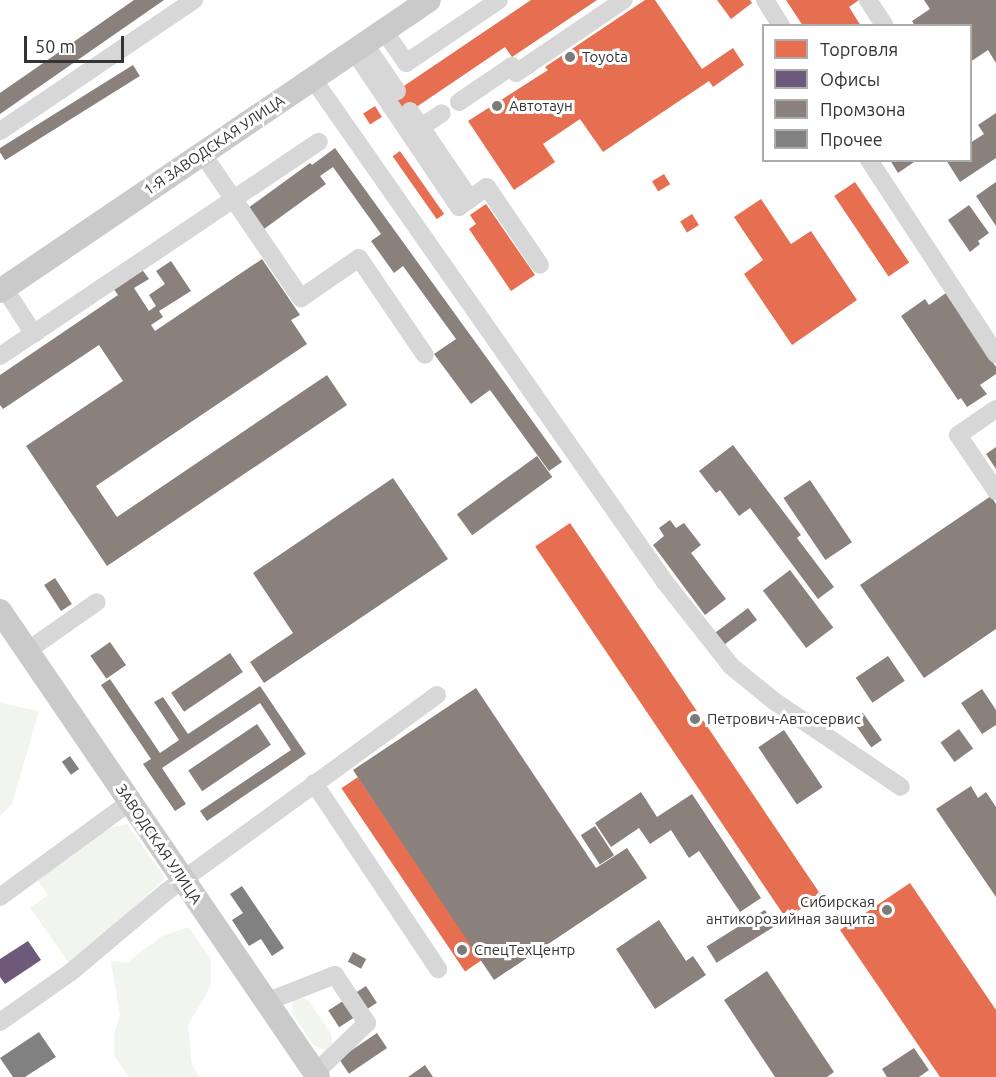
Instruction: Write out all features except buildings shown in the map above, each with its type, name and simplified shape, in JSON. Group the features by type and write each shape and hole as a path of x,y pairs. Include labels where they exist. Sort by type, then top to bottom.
{"main road":[{"name":"1-Я ЗАВОДСКАЯ УЛИЦА","path":"2,290 429,0"},
{"name":"ЗАВОДСКАЯ УЛИЦА","path":"0,611 316,1075"}],"street":[{"path":"0,131 194,0"},
{"path":"406,63 499,0"},
{"path":"459,102 512,66 516,73 624,0"},
{"path":"765,0 780,24"},
{"path":"868,0 884,24"},
{"path":"368,42 406,63 411,70 390,88"},
{"path":"368,42 390,88 416,131 470,199 487,187 540,265"},
{"path":"313,79 665,582 731,666 774,701 901,787"},
{"path":"410,111 416,131"},
{"path":"416,131 442,113"},
{"path":"0,356 319,142"},
{"path":"201,153 301,298 359,258 425,355"},
{"path":"870,162 993,344"},
{"path":"2,290 34,334"},
{"path":"996,409 958,435 996,491"},
{"path":"27,651 97,602"},
{"path":"0,1022 71,972 182,879 437,695"},
{"path":"314,783 438,969"},
{"path":"0,897 130,802"},
{"path":"266,1002 335,975 368,1023 316,1075"}],"shaded area":[{"path":"0,703 39,711 12,804 0,816"},
{"path":"127,824 165,878 71,966 30,908 48,895 37,879 99,830"},
{"path":"188,927 211,959 211,986 188,1025 192,1066 200,1077 129,1077 114,1056 114,1034 120,1015 111,961 128,962 162,936"},
{"path":"301,997 309,1001 331,1034 332,1043 326,1050 314,1046 292,1013 293,1000"}],"place":[{"name":"Toyota","path":"570,57"},
{"name":"Автотаун","path":"497,106"},
{"name":"Петрович-Автосервис","path":"695,719"},
{"name":"Сибирская антикорозийная защита","path":"887,910"},
{"name":"СпецТехЦентр","path":"462,950"}]}
